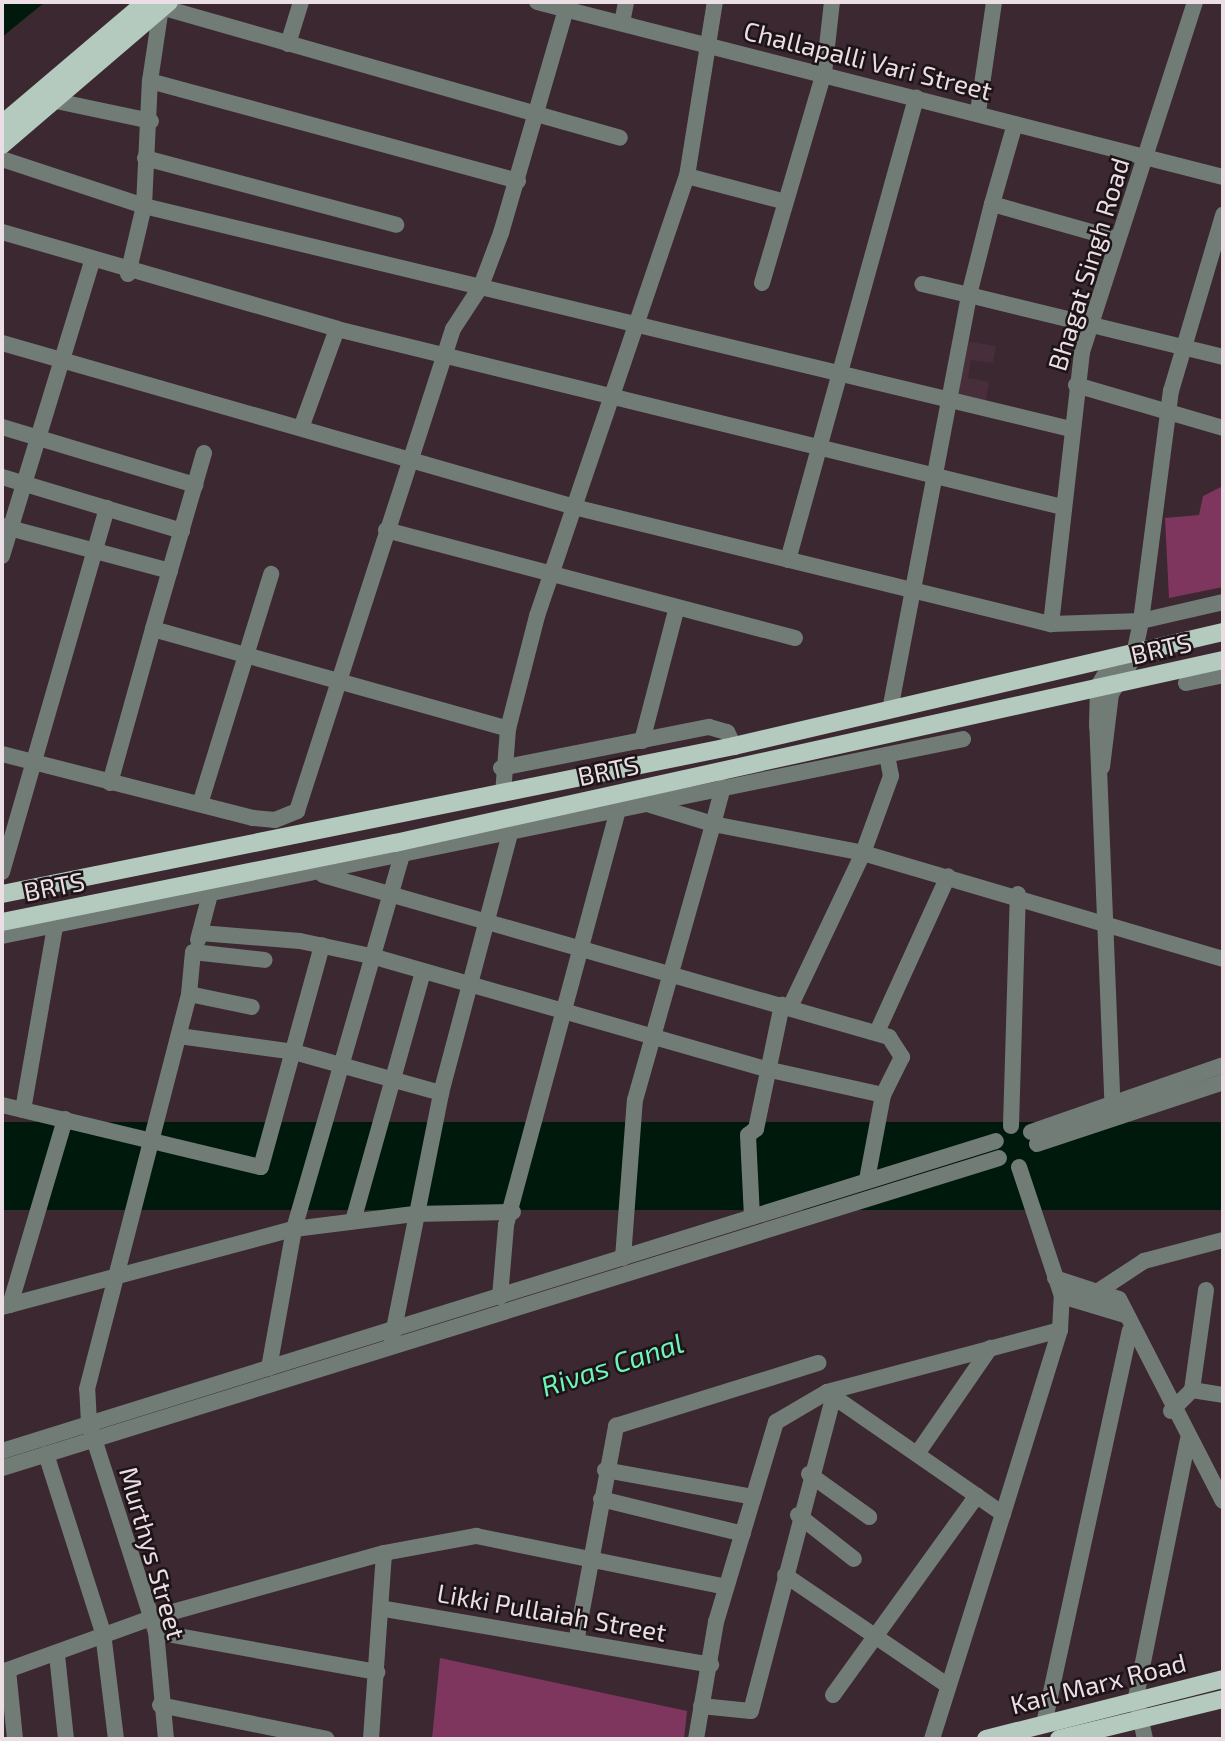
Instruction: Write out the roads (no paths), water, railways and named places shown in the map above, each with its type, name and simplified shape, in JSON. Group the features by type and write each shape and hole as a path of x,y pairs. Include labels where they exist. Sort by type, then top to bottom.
{"main road":[{"path":"2,145 57,101 159,4"},
{"path":"2,124 159,4"},
{"path":"2,894 734,746 1223,632"},
{"name":"BRTS","path":"2,922 1097,690 1223,660"},
{"name":"Karl Marx Road","path":"1054,1731 1136,1697 1223,1679"},
{"name":"Karl Marx Road","path":"992,1739 1142,1717 1223,1699"}],"street":[{"path":"288,44 301,2"},
{"path":"622,23 626,2"},
{"path":"503,794 501,768 508,729 552,573 578,508 612,395 640,322 687,176 715,2"},
{"path":"762,283 824,73 832,2"},
{"path":"978,112 994,2"},
{"name":"Bhagat Singh Road","path":"1051,624 1076,384 1090,322 1195,2"},
{"path":"128,274 144,206 145,158 151,121 150,81 159,4 288,44 620,138"},
{"path":"2,754 110,783 275,820 297,811 341,683 408,458 446,356 457,318 481,286 518,181 538,116 552,4"},
{"name":"Challapalli Vari Street","path":"552,4 1223,177"},
{"path":"150,81 518,181"},
{"path":"788,560 916,97"},
{"path":"57,101 151,121"},
{"path":"890,710 945,404 969,295 1015,124"},
{"path":"145,158 396,225"},
{"path":"2,159 144,206 640,322 945,404 1071,429"},
{"path":"687,176 786,202"},
{"path":"992,204 1116,239"},
{"path":"1102,767 1115,685 1134,654 1141,621 1167,412 1182,346 1223,215"},
{"path":"2,233 128,274 446,356 1062,507"},
{"path":"2,556 6,528 40,439 92,262"},
{"path":"922,284 1090,322 1223,357"},
{"path":"301,428 337,328"},
{"path":"2,343 578,508 1051,624 1141,621 1223,602"},
{"path":"1076,384 1223,428"},
{"path":"2,427 195,485"},
{"path":"110,783 204,453"},
{"path":"2,477 182,531"},
{"path":"2,872 29,762 107,508"},
{"path":"6,528 170,571"},
{"path":"386,530 794,638"},
{"path":"200,804 271,573"},
{"path":"642,741 677,607"},
{"path":"153,629 508,729"},
{"path":"1112,1109 1103,919 1102,767 1097,690 1114,659"},
{"path":"1186,683 1223,675"},
{"path":"501,768 709,727 727,732 734,746"},
{"path":"2,936 209,898 618,809 963,739"},
{"path":"752,1217 748,1135 756,1129 765,1069 786,1006 863,852 891,776 887,756"},
{"path":"623,1258 635,1100 656,1039 723,787"},
{"path":"646,804 713,824 863,852 1103,919 1223,959"},
{"path":"500,1297 513,1212 561,1010 618,809"},
{"path":"392,1346 391,1329 441,1093 510,834"},
{"path":"269,1368 294,1229 345,1066 402,856"},
{"path":"318,874 877,1032 900,1047 902,1057 883,1096 867,1180"},
{"path":"877,1032 947,876"},
{"path":"2,1451 996,1141 1011,1126 1018,894"},
{"name":"Murthys Street","path":"166,1739 160,1705 154,1625 89,1423 87,1389 114,1275 153,1140 179,1036 189,994 193,952 209,898"},
{"path":"23,1110 55,926"},
{"path":"200,933 322,945 375,957 765,1069 883,1096"},
{"path":"2,1105 261,1167 322,945"},
{"path":"193,952 265,960"},
{"path":"353,1221 423,972"},
{"path":"189,994 252,1007"},
{"path":"179,1036 294,1052 441,1093"},
{"path":"1011,1126 1034,1138 1223,1065"},
{"path":"1112,1109 1223,1082"},
{"path":"6,1306 65,1119"},
{"path":"1020,1175 1034,1157 1034,1138"},
{"path":"932,1739 1060,1330 1062,1296 1020,1175 999,1158 996,1141"},
{"path":"2,1468 48,1458 94,1440 999,1158"},
{"path":"6,1306 294,1229 414,1214 513,1212"},
{"path":"1100,1290 1144,1261 1223,1240"},
{"path":"1053,1274 1119,1299 1130,1331 1171,1411 1223,1501"},
{"path":"1171,1411 1192,1390 1206,1290"},
{"path":"1062,1296 1125,1315"},
{"path":"696,1739 726,1587 776,1422 830,1395 1060,1330"},
{"path":"1054,1731 1130,1331"},
{"path":"918,1454 990,1348"},
{"path":"576,1637 611,1435 629,1418 818,1363"},
{"path":"1192,1390 1223,1395"},
{"path":"830,1395 1003,1514"},
{"path":"701,1706 751,1711 830,1395"},
{"path":"1145,1739 1136,1697 1188,1440"},
{"path":"48,1458 103,1633 116,1739"},
{"path":"606,1470 754,1497"},
{"path":"809,1474 869,1517"},
{"path":"833,1695 977,1495"},
{"path":"601,1499 743,1534"},
{"path":"798,1515 854,1559"},
{"path":"15,1739 5,1671 57,1655 103,1633 154,1625 384,1553 476,1536 591,1556 726,1587"},
{"path":"371,1739 385,1609 384,1553"},
{"path":"785,1575 947,1685"},
{"name":"Likki Pullaiah Street","path":"385,1609 576,1637 711,1665"},
{"path":"154,1625 377,1672"},
{"path":"57,1655 66,1739"},
{"path":"160,1705 327,1739"}],"water":[{"path":"2,2 45,2 2,37"},
{"path":"2,1122 1223,1122 1223,1210 2,1210"}],"water label":[{"name":"Rivas Canal","path":"612,1364"}]}
